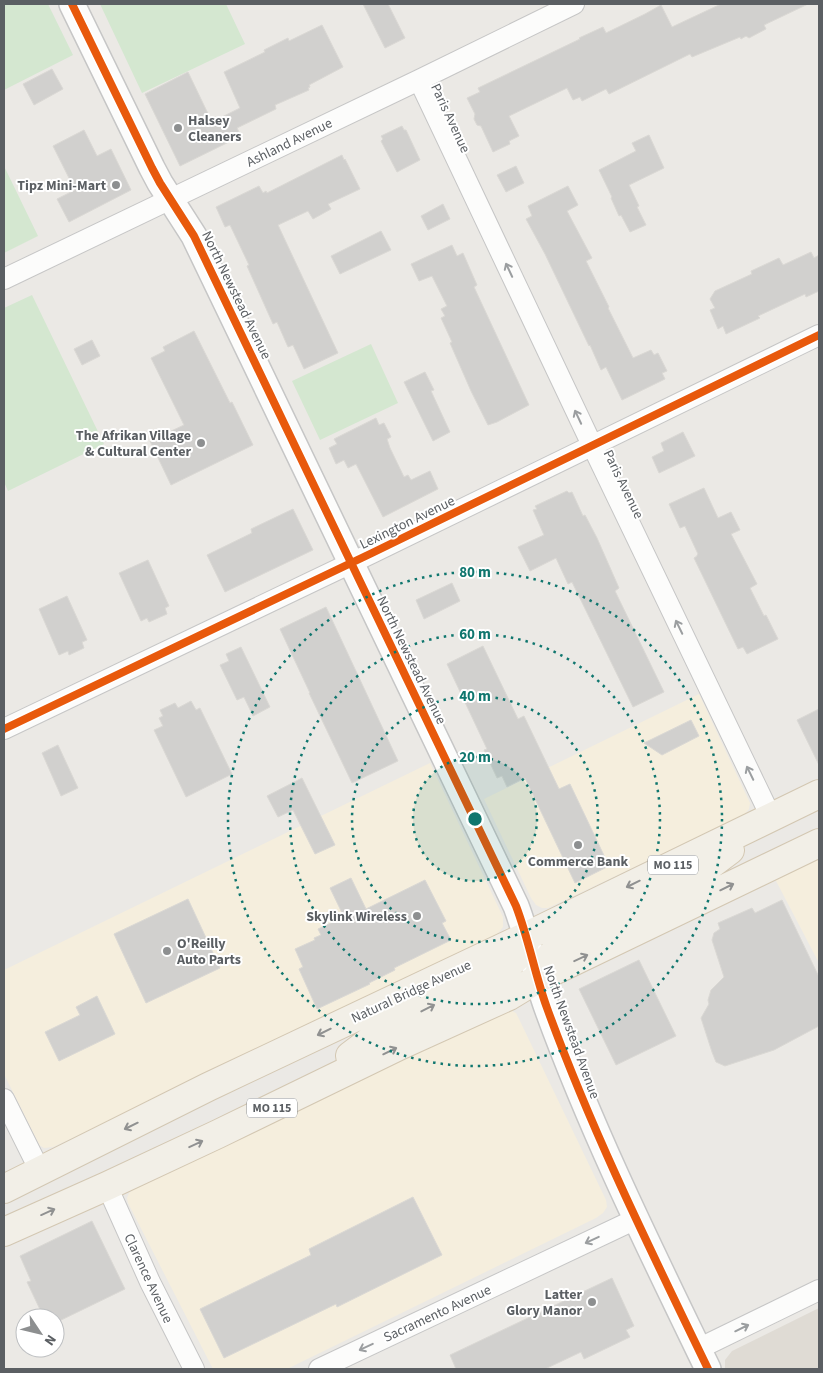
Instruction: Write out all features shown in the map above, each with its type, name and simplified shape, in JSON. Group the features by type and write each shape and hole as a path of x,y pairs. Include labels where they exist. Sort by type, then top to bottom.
{"main road":[{"name":"Natural Bridge Avenue","path":"4,1189 348,1020 527,936 819,794"},
{"path":"538,979 544,962 554,952 584,934 698,874 771,817"},
{"path":"538,979 819,843"},
{"path":"301,1094 380,1034 499,972 519,954 527,936"},
{"name":"MO 115","path":"4,1232 218,1134 401,1045 509,996 538,979"}],"street":[{"name":"North Newstead Avenue","path":"72,4 152,168 194,236 516,906 527,936 547,1008 589,1113 636,1219 703,1359"},
{"name":"Ashland Avenue","path":"4,279 574,4"},
{"name":"Paris Avenue","path":"419,80 771,817"},
{"name":"Lexington Avenue","path":"4,729 819,335"},
{"path":"4,1099 40,1171"},
{"name":"Clarence Avenue","path":"107,1186 150,1282 194,1369"},
{"name":"Sacramento Avenue","path":"319,1369 636,1219"},
{"path":"703,1359 819,1290"}],"shaded area":[{"path":"699,694 750,803 749,809 744,815 548,908 536,905 484,799"},
{"path":"430,763 503,917 503,927 499,932 493,937 293,1035 53,1147 44,1148 39,1145 4,1074 4,970"},
{"path":"819,858 819,963 775,879"},
{"path":"505,1010 516,1013 519,1019 606,1200 607,1207 603,1213 287,1369 213,1369 128,1203 129,1193"},
{"path":"819,1308 819,1369 725,1369 725,1360 732,1351"}],"green space":[{"path":"4,4 48,4 73,55 4,90"},
{"path":"100,4 226,4 245,44 142,93"},
{"path":"4,166 38,236 4,253"},
{"path":"32,295 104,444 8,491 4,482 4,308"},
{"path":"371,344 398,403 320,440 292,381"}],"building":[{"path":"363,4 388,4 405,38 385,48"},
{"path":"721,4 808,4 764,25 766,29 749,38 746,36 741,39 740,37 692,57 690,54 609,94 606,89 582,101 580,97 573,100 567,88 509,116 519,136 509,141 510,144 493,152 481,126 477,125 474,119 475,114 467,98 480,92 478,88 579,38 603,27 606,33 661,5 672,27"},
{"path":"322,25 343,67 309,85 309,90 275,105 276,109 237,128 241,136 180,166 145,94 188,72 212,122 240,108 224,72 265,52 264,50 288,38 289,41"},
{"path":"52,69 63,89 34,105 23,84"},
{"path":"402,126 406,130 420,160 397,172 381,141 383,139 381,136"},
{"path":"84,130 97,156 111,149 131,190 69,222 57,199 75,190 53,146"},
{"path":"649,135 664,168 629,185 646,225 630,232 621,215 619,216 599,170 636,151 632,143"},
{"path":"342,155 360,189 328,204 331,209 313,219 308,211 278,225 338,353 304,369 293,345 288,347 277,322 273,324 230,225 225,227 216,207 259,186 263,193 266,191 267,193"},
{"path":"516,166 524,183 506,192 497,175"},
{"path":"568,186 578,205 567,211 592,258 586,261 633,358 651,350 654,355 658,353 667,371 662,373 665,379 622,400 606,367 601,370 526,219 532,216 528,206"},
{"path":"443,204 450,219 428,230 421,216"},
{"path":"381,231 391,250 340,274 331,256"},
{"path":"452,245 457,256 463,253 477,285 474,287 529,405 488,425 471,391 441,318 445,316 441,309 447,306 432,276 419,281 411,264"},
{"path":"811,252 814,258 819,255 819,291 806,297 805,294 758,316 760,318 726,334 723,326 718,329 710,310 715,308 710,299 715,291 752,274 751,271 779,258 783,265"},
{"path":"194,331 253,445 171,485 150,441 184,425 151,358 165,351 163,347"},
{"path":"92,340 100,356 82,365 74,349"},
{"path":"425,372 434,390 431,391 450,432 433,441 404,382"},
{"path":"376,418 379,425 384,423 391,437 387,439 404,477 408,475 411,480 430,471 438,489 383,517 356,464 348,468 344,460 336,464 329,448 337,444 334,439"},
{"path":"683,432 695,456 659,473 652,457 664,451 661,443"},
{"path":"704,488 718,518 731,512 740,530 731,534 757,584 750,588 778,639 747,654 743,647 738,649 694,558 698,554 685,526 680,528 669,504"},
{"path":"567,491 569,493 572,492 583,516 585,515 597,538 619,588 615,591 664,692 633,707 572,582 568,584 556,558 530,571 518,547 544,535 533,510 537,509 535,506"},
{"path":"293,509 313,550 225,592 207,555 252,533 251,529"},
{"path":"148,560 169,606 165,608 167,614 149,622 147,618 141,621 119,573"},
{"path":"452,583 460,601 424,619 416,600"},
{"path":"67,596 87,640 82,642 84,648 69,655 68,651 59,655 39,609"},
{"path":"326,607 398,761 352,783 280,629"},
{"path":"483,646 518,719 524,716 559,789 570,784 609,866 575,883 525,778 507,787 502,776 497,778 484,750 487,749 447,664"},
{"path":"241,647 270,707 253,716 244,697 237,700 220,665 229,661 226,654"},
{"path":"191,701 196,710 200,708 232,774 186,797 154,730 163,726 159,718 163,716 160,710 175,703 178,708"},
{"path":"819,709 819,765 797,720"},
{"path":"691,720 699,736 662,755 644,743"},
{"path":"58,745 78,788 61,796 42,753"},
{"path":"302,778 335,845 315,854 293,810 278,817 267,796"},
{"path":"351,878 366,909 425,880 446,921 442,923 451,940 394,968 395,970 370,984 317,1009 299,969 303,967 295,949 315,940 314,938 321,935 318,929 344,917 330,888"},
{"name":"O'Reilly Auto Parts","path":"188,899 220,968 146,1003 114,934"},
{"path":"782,900 819,977 819,1026 774,1050 725,1066 716,1062 701,1018 709,1004 708,1000 711,990 724,977 712,940 714,933 720,929 718,923 752,908 755,913"},
{"path":"639,960 676,1036 616,1065 579,989"},
{"path":"97,996 115,1034 59,1061 45,1032 80,1015 76,1007"},
{"path":"413,1197 442,1255 337,1307 336,1304 224,1358 200,1309 311,1255 309,1249"},
{"path":"92,1221 125,1289 65,1318 65,1308 39,1308 27,1282 31,1281 20,1256"},
{"name":"Latter Glory Manor","path":"612,1278 634,1326 626,1330 630,1337 584,1359 581,1352 545,1369 456,1369 450,1355"}],"cycle path":[{"path":"72,4 152,168 194,236 516,906 547,1008 583,1100 623,1191 708,1369"},
{"path":"4,729 372,553 819,335"}],"place":[{"name":"Halsey Cleaners","path":"178,128"},
{"name":"Tipz Mini-Mart","path":"116,185"},
{"name":"The Afrikan Village & Cultural Center","path":"201,443"},
{"name":"Commerce Bank","path":"578,845"},
{"name":"Skylink Wireless","path":"417,916"},
{"name":"O'Reilly Auto Parts","path":"167,951"},
{"name":"Latter Glory Manor","path":"592,1302"}]}
